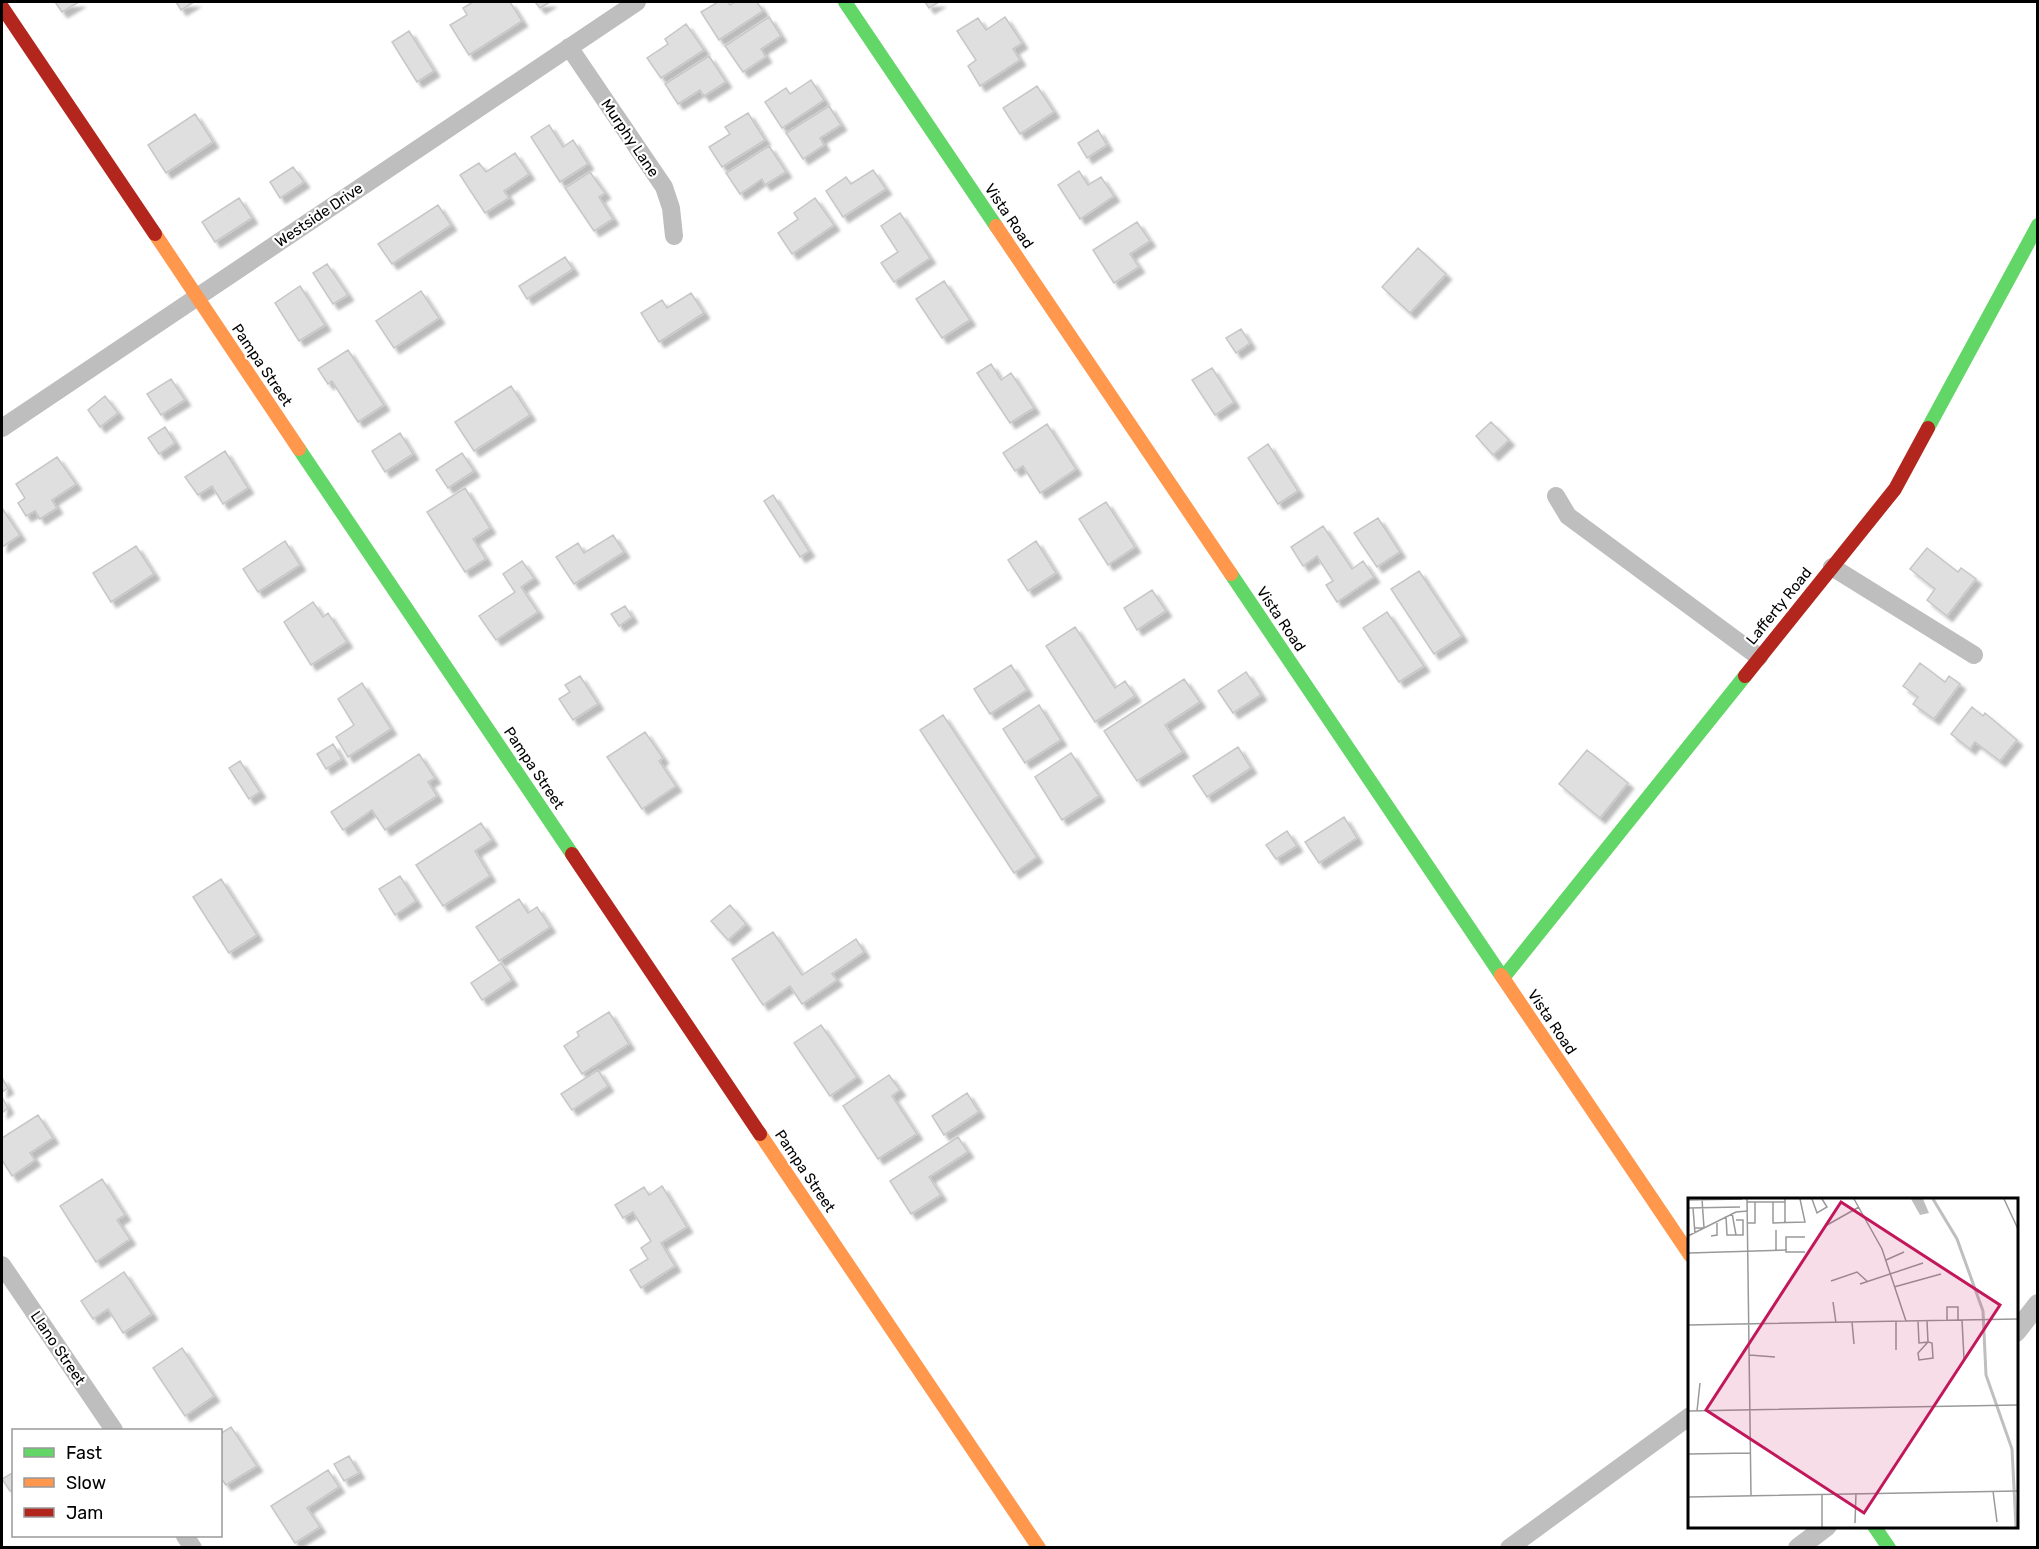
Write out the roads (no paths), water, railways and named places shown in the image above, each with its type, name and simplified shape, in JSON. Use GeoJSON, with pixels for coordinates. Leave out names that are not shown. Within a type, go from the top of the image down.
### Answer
{"type":"FeatureCollection","features":[{"type":"Feature","properties":{"kind":"street","name":"Westside Drive"},"geometry":{"type":"LineString","coordinates":[[2,428],[637,2]]}},
{"type":"Feature","properties":{"kind":"street","name":"Vista Road"},"geometry":{"type":"LineString","coordinates":[[845,2],[1688,1254]]}},
{"type":"Feature","properties":{"kind":"street","name":"Pampa Street"},"geometry":{"type":"LineString","coordinates":[[2,7],[1039,1548]]}},
{"type":"Feature","properties":{"kind":"street","name":"Murphy Lane"},"geometry":{"type":"LineString","coordinates":[[569,47],[664,187],[671,208],[674,236]]}},
{"type":"Feature","properties":{"kind":"street","name":"Lafferty Road"},"geometry":{"type":"LineString","coordinates":[[1503,978],[1895,489],[2037,225]]}},
{"type":"Feature","properties":{"kind":"street"},"geometry":{"type":"LineString","coordinates":[[1556,496],[1568,516],[1759,657]]}},
{"type":"Feature","properties":{"kind":"street"},"geometry":{"type":"LineString","coordinates":[[1832,567],[1974,655]]}},
{"type":"Feature","properties":{"kind":"street","name":"Llano Street"},"geometry":{"type":"LineString","coordinates":[[2,1264],[113,1429]]}},
{"type":"Feature","properties":{"kind":"street"},"geometry":{"type":"LineString","coordinates":[[1509,1548],[1688,1417]]}},
{"type":"Feature","properties":{"kind":"street"},"geometry":{"type":"LineString","coordinates":[[1877,1530],[1889,1548]]}},
{"type":"Feature","properties":{"kind":"waterway"},"geometry":{"type":"LineString","coordinates":[[2018,1329],[2038,1304]]}},
{"type":"Feature","properties":{"kind":"waterway"},"geometry":{"type":"LineString","coordinates":[[1798,1548],[1824,1528]]}}]}
